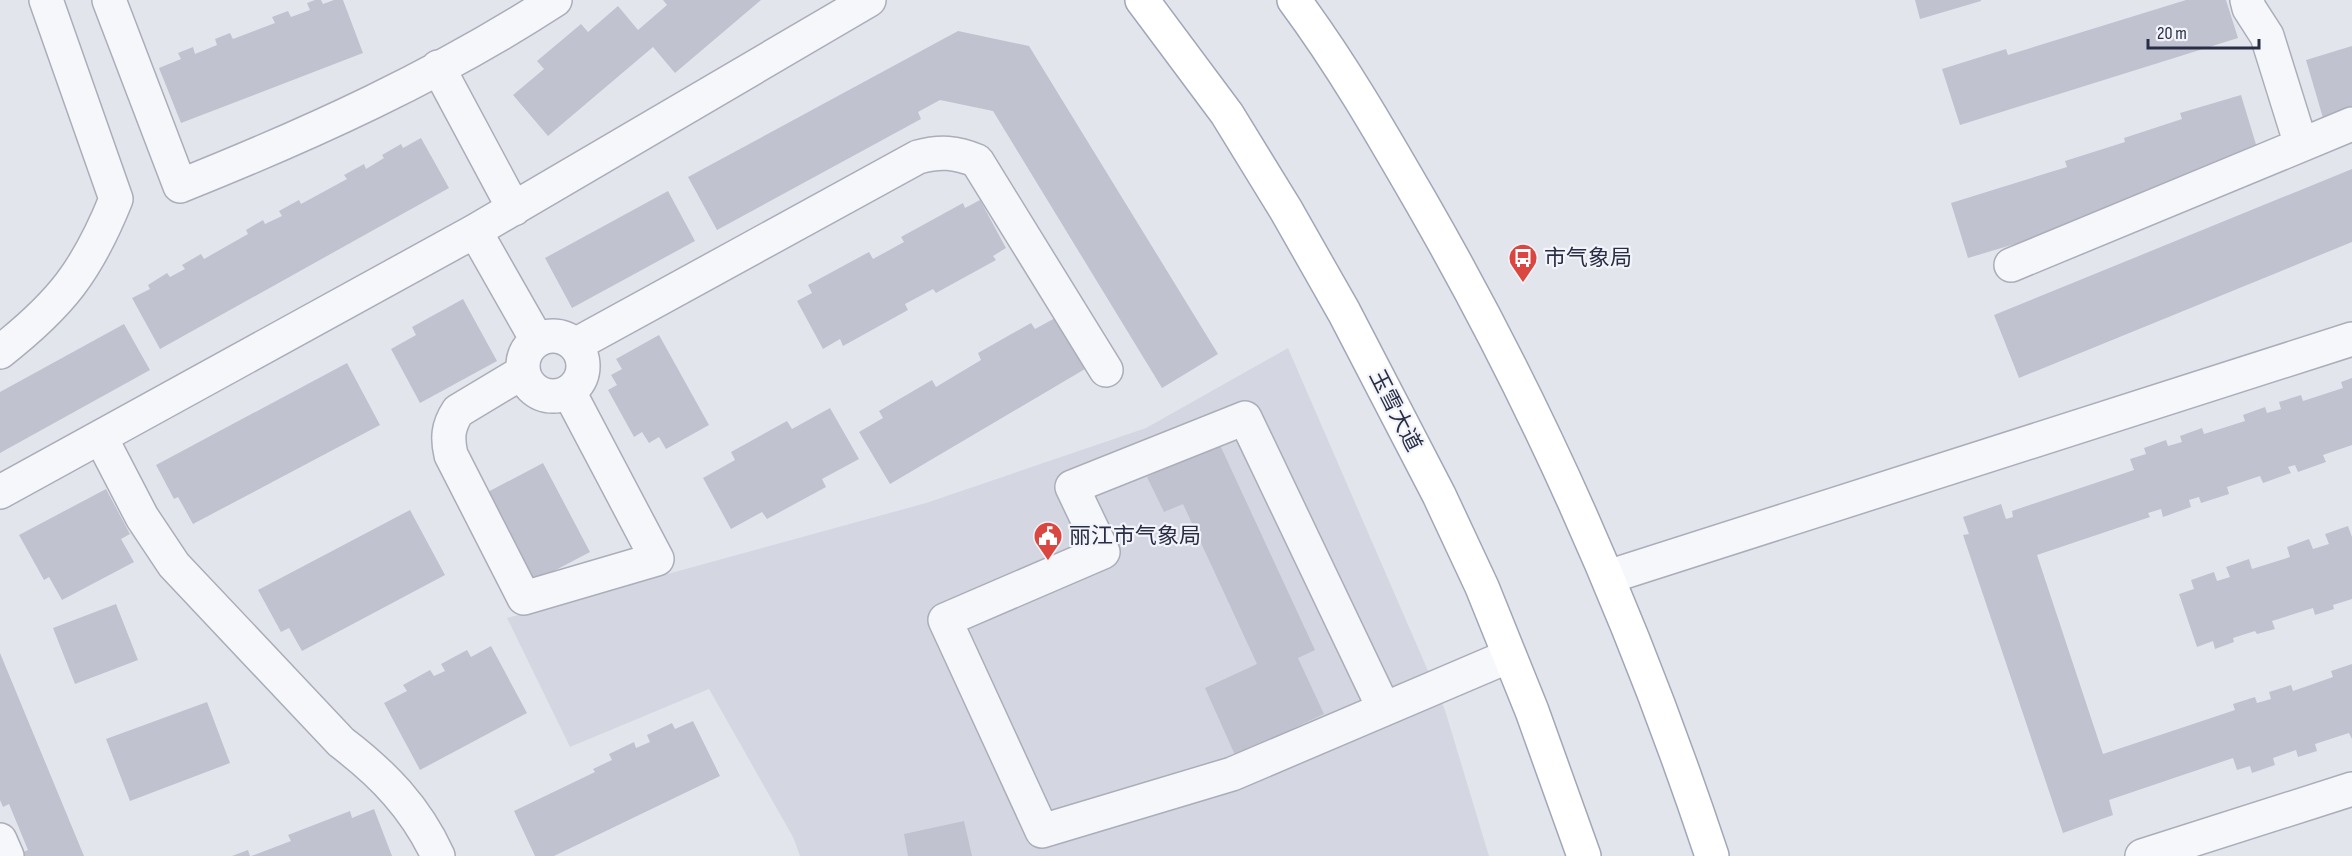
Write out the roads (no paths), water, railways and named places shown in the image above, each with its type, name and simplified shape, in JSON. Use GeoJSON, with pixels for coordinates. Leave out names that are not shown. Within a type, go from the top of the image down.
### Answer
{"type":"FeatureCollection","features":[{"type":"Feature","properties":{"kind":"main road","name":"玉雪大道"},"geometry":{"type":"LineString","coordinates":[[1143,0],[1227,114],[1344,312],[1439,495],[1482,587],[1532,711],[1584,856]]}},
{"type":"Feature","properties":{"kind":"main road"},"geometry":{"type":"LineString","coordinates":[[1294,0],[1328,46],[1450,253],[1548,443],[1646,667],[1713,856]]}},
{"type":"Feature","properties":{"kind":"street"},"geometry":{"type":"LineString","coordinates":[[0,352],[47,313],[67,291],[102,233],[116,198],[46,0]]}},
{"type":"Feature","properties":{"kind":"street"},"geometry":{"type":"LineString","coordinates":[[109,0],[180,186],[275,148],[438,67],[555,0]]}},
{"type":"Feature","properties":{"kind":"street"},"geometry":{"type":"LineString","coordinates":[[0,492],[476,231],[869,0]]}},
{"type":"Feature","properties":{"kind":"street"},"geometry":{"type":"LineString","coordinates":[[2247,0],[2249,8],[2267,36],[2301,145]]}},
{"type":"Feature","properties":{"kind":"street"},"geometry":{"type":"LineString","coordinates":[[438,67],[514,208]]}},
{"type":"Feature","properties":{"kind":"street"},"geometry":{"type":"LineString","coordinates":[[2011,265],[2352,124]]}},
{"type":"Feature","properties":{"kind":"street"},"geometry":{"type":"LineString","coordinates":[[575,345],[918,157],[944,152],[961,154],[976,161],[1106,370]]}},
{"type":"Feature","properties":{"kind":"street"},"geometry":{"type":"LineString","coordinates":[[476,231],[537,340]]}},
{"type":"Feature","properties":{"kind":"street"},"geometry":{"type":"LineString","coordinates":[[553,335],[565,338],[575,345],[582,355],[584,365],[582,376],[569,392],[557,396],[544,395],[533,389],[525,379],[522,367],[525,355],[537,340],[553,335]]}},
{"type":"Feature","properties":{"kind":"street"},"geometry":{"type":"LineString","coordinates":[[1608,577],[2352,339]]}},
{"type":"Feature","properties":{"kind":"street"},"geometry":{"type":"LineString","coordinates":[[523,372],[458,411],[448,432],[452,455],[524,598],[657,558],[569,392]]}},
{"type":"Feature","properties":{"kind":"street"},"geometry":{"type":"LineString","coordinates":[[1384,710],[1245,418],[1072,487],[1103,552],[945,620],[1042,831],[1232,774],[1384,710],[1509,656]]}},
{"type":"Feature","properties":{"kind":"street"},"geometry":{"type":"LineString","coordinates":[[101,438],[142,518],[174,565],[341,742],[369,763],[394,787],[414,812],[438,856]]}},
{"type":"Feature","properties":{"kind":"street"},"geometry":{"type":"LineString","coordinates":[[2142,856],[2352,789]]}},
{"type":"Feature","properties":{"kind":"street"},"geometry":{"type":"LineString","coordinates":[[0,840],[7,856]]}},
{"type":"Feature","properties":{"kind":"place","name":"市气象局"},"geometry":{"type":"Point","coordinates":[1523,284]}},
{"type":"Feature","properties":{"kind":"place","name":"丽江市气象局"},"geometry":{"type":"Point","coordinates":[1048,562]}}]}
